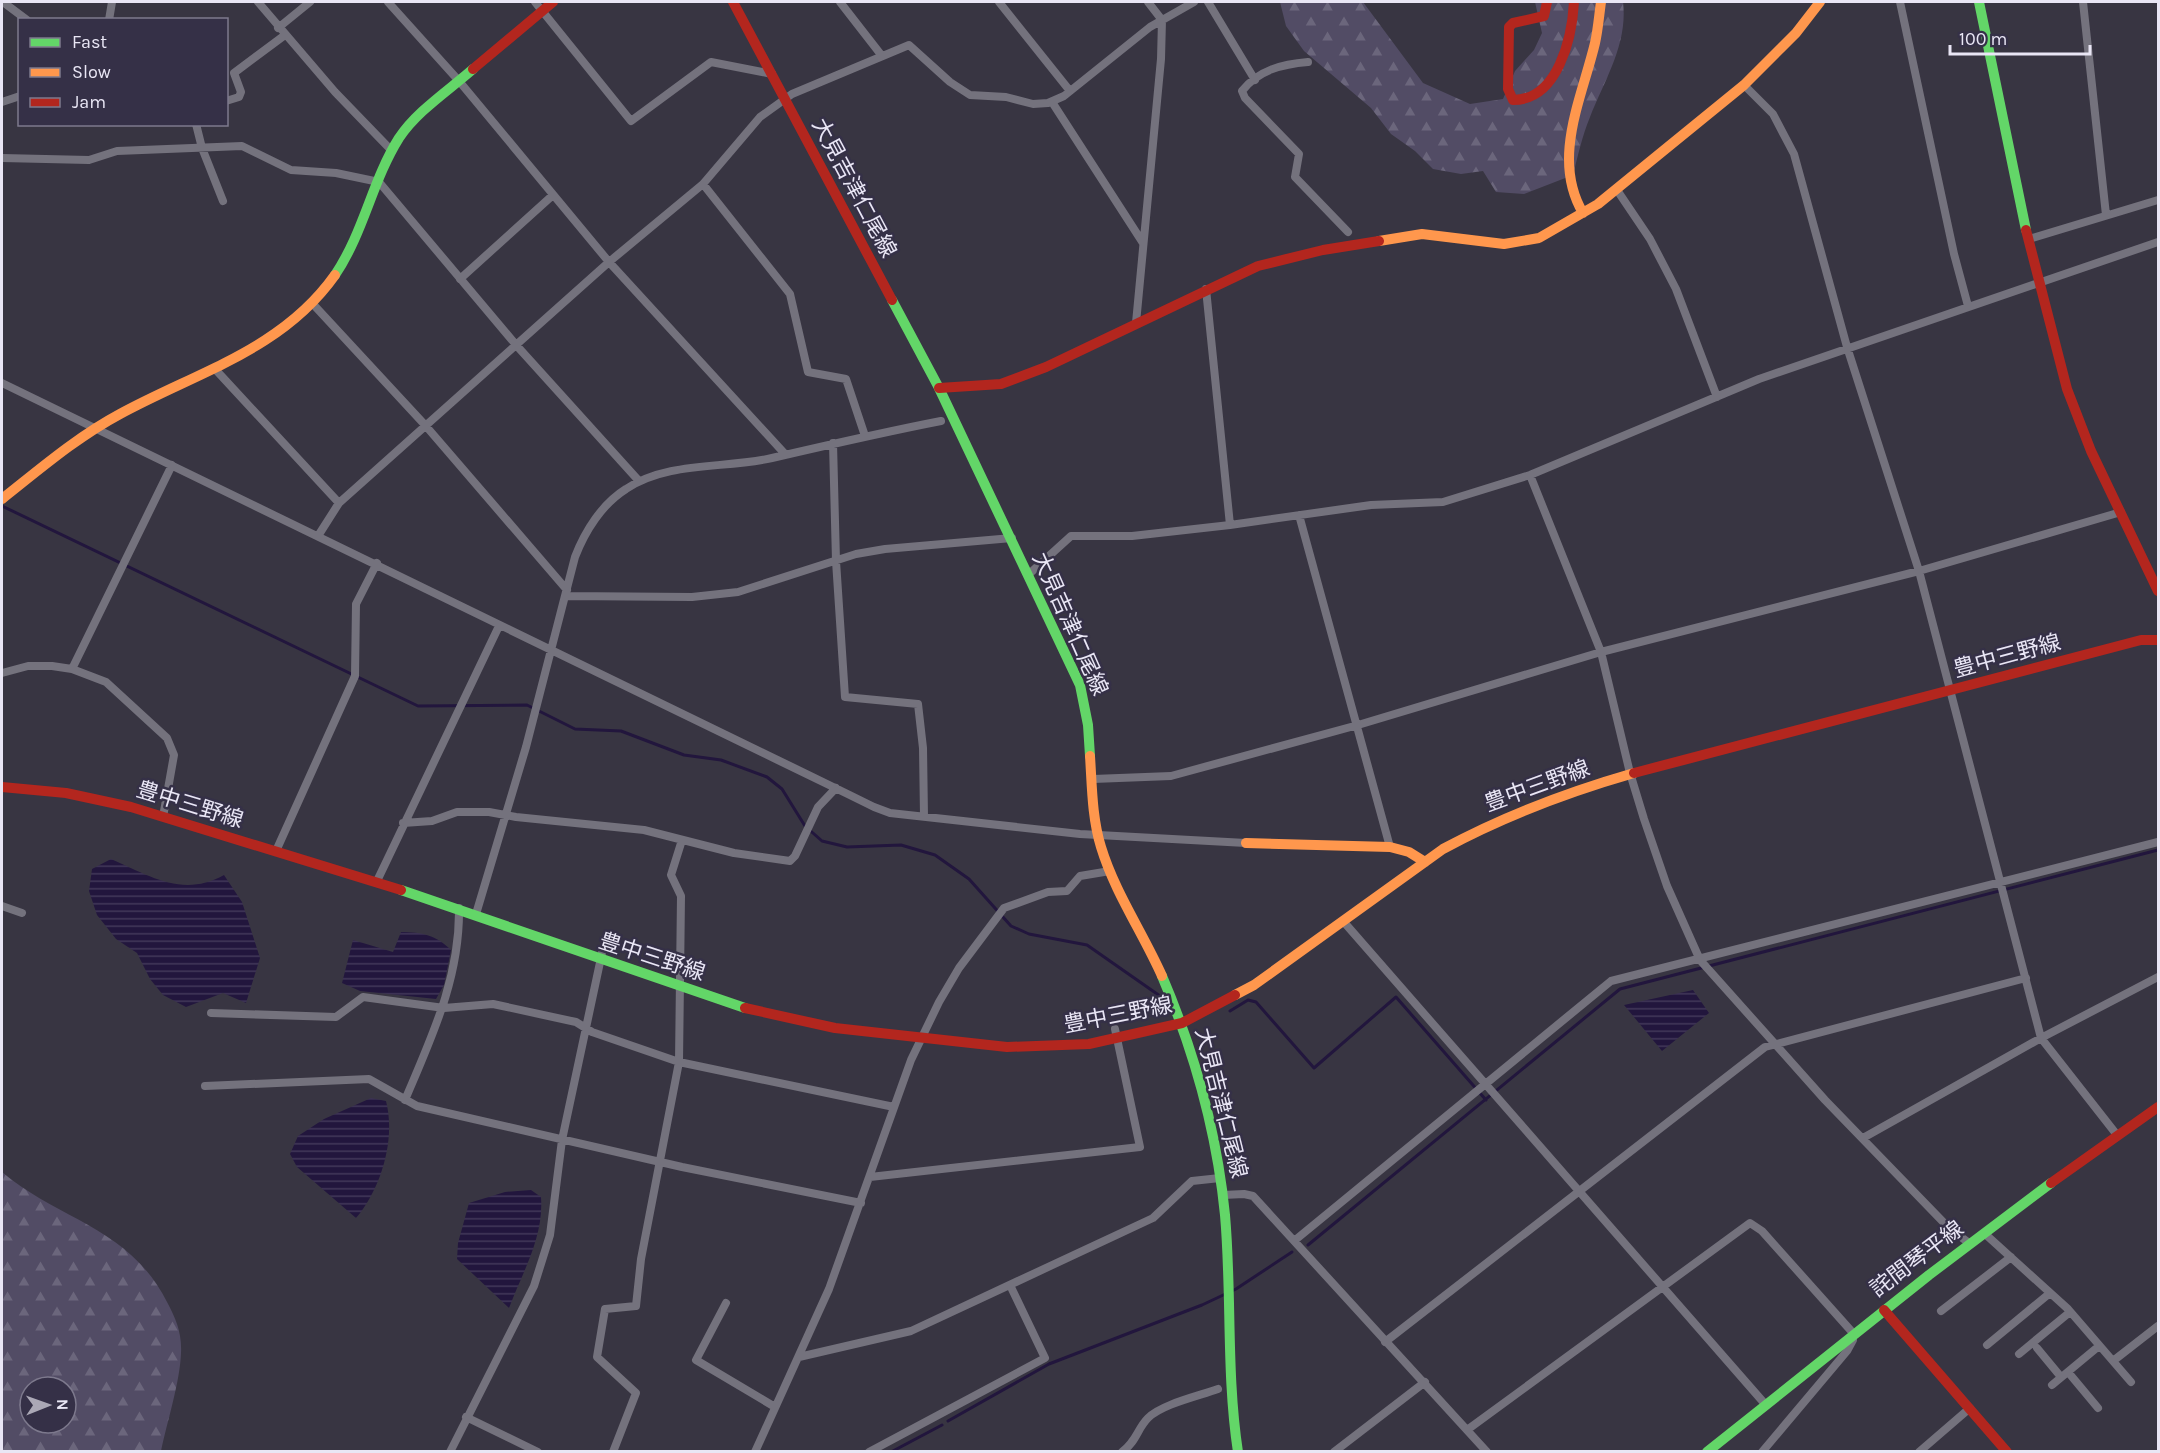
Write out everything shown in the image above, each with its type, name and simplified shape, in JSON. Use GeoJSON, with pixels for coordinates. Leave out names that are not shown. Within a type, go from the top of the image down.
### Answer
{"type":"FeatureCollection","features":[{"type":"Feature","properties":{"kind":"main road","name":"大見吉津仁尾線"},"geometry":{"type":"LineString","coordinates":[[733,2],[939,388],[1080,685],[1089,723],[1098,835],[1110,871],[1163,978],[1182,1023],[1220,1178],[1223,1195],[1231,1395],[1238,1452]]}},
{"type":"Feature","properties":{"kind":"main road"},"geometry":{"type":"LineString","coordinates":[[1547,2],[1544,16],[1514,23],[1509,27],[1508,89],[1513,100],[1524,103],[1534,99],[1551,79],[1560,64],[1572,26],[1574,2]]}},
{"type":"Feature","properties":{"kind":"main road"},"geometry":{"type":"LineString","coordinates":[[1583,213],[1571,189],[1569,156],[1575,119],[1595,44],[1601,2]]}},
{"type":"Feature","properties":{"kind":"main road"},"geometry":{"type":"LineString","coordinates":[[939,388],[1001,384],[1046,367],[1258,266],[1323,250],[1397,236],[1440,235],[1504,244],[1539,238],[1617,190],[1744,85],[1796,33],[1820,2]]}},
{"type":"Feature","properties":{"kind":"main road"},"geometry":{"type":"LineString","coordinates":[[1979,2],[2029,239],[2067,389],[2080,425],[2158,591]]}},
{"type":"Feature","properties":{"kind":"main road"},"geometry":{"type":"LineString","coordinates":[[2,499],[95,428],[273,338],[312,303],[340,268],[357,236],[392,151],[409,128],[544,4]]}},
{"type":"Feature","properties":{"kind":"main road","name":"豊中三野線"},"geometry":{"type":"LineString","coordinates":[[2,786],[95,798],[163,817],[376,881],[476,914],[536,938],[601,956],[680,987],[800,1022],[920,1038],[1017,1047],[1079,1045],[1116,1034],[1182,1023],[1254,985],[1425,862],[1474,831],[1505,816],[1630,773],[2141,640],[2158,640]]}},
{"type":"Feature","properties":{"kind":"main road"},"geometry":{"type":"LineString","coordinates":[[1246,843],[1390,847],[1409,852],[1425,862]]}},
{"type":"Feature","properties":{"kind":"main road","name":"詫間琴平線"},"geometry":{"type":"LineString","coordinates":[[1707,1452],[1853,1333],[1984,1233],[2158,1107]]}},
{"type":"Feature","properties":{"kind":"main road"},"geometry":{"type":"LineString","coordinates":[[1884,1310],[2007,1452]]}},
{"type":"Feature","properties":{"kind":"street"},"geometry":{"type":"LineString","coordinates":[[3,2],[24,18]]}},
{"type":"Feature","properties":{"kind":"street"},"geometry":{"type":"LineString","coordinates":[[108,18],[112,2]]}},
{"type":"Feature","properties":{"kind":"street"},"geometry":{"type":"LineString","coordinates":[[258,2],[285,36],[392,151]]}},
{"type":"Feature","properties":{"kind":"street"},"geometry":{"type":"LineString","coordinates":[[278,28],[310,2]]}},
{"type":"Feature","properties":{"kind":"street"},"geometry":{"type":"LineString","coordinates":[[388,2],[459,81],[609,262],[785,454]]}},
{"type":"Feature","properties":{"kind":"street"},"geometry":{"type":"LineString","coordinates":[[840,2],[882,56]]}},
{"type":"Feature","properties":{"kind":"street"},"geometry":{"type":"LineString","coordinates":[[999,2],[1070,91]]}},
{"type":"Feature","properties":{"kind":"street"},"geometry":{"type":"LineString","coordinates":[[1136,323],[1156,120],[1162,20],[1148,2]]}},
{"type":"Feature","properties":{"kind":"street"},"geometry":{"type":"LineString","coordinates":[[318,536],[339,503],[609,262],[703,184],[760,117],[785,99],[909,45],[963,93],[1006,97],[1033,104],[1052,102],[1070,91],[1162,20],[1194,2]]}},
{"type":"Feature","properties":{"kind":"street"},"geometry":{"type":"LineString","coordinates":[[1208,2],[1255,80]]}},
{"type":"Feature","properties":{"kind":"street"},"geometry":{"type":"LineString","coordinates":[[1900,2],[1954,254],[1968,306]]}},
{"type":"Feature","properties":{"kind":"street"},"geometry":{"type":"LineString","coordinates":[[2083,2],[2106,215]]}},
{"type":"Feature","properties":{"kind":"street"},"geometry":{"type":"LineString","coordinates":[[544,4],[631,121],[711,62],[772,74]]}},
{"type":"Feature","properties":{"kind":"street"},"geometry":{"type":"LineString","coordinates":[[228,100],[239,97],[241,92],[234,74],[285,36]]}},
{"type":"Feature","properties":{"kind":"street"},"geometry":{"type":"LineString","coordinates":[[1308,62],[1282,64],[1255,80],[1242,91],[1245,98],[1299,154],[1295,177],[1348,232]]}},
{"type":"Feature","properties":{"kind":"street"},"geometry":{"type":"LineString","coordinates":[[1744,85],[1773,114],[1794,154],[1847,346],[1919,571],[2041,1038],[2117,1135]]}},
{"type":"Feature","properties":{"kind":"street"},"geometry":{"type":"LineString","coordinates":[[2,102],[18,97]]}},
{"type":"Feature","properties":{"kind":"street"},"geometry":{"type":"LineString","coordinates":[[1052,102],[1143,243]]}},
{"type":"Feature","properties":{"kind":"street"},"geometry":{"type":"LineString","coordinates":[[196,126],[202,148],[223,201]]}},
{"type":"Feature","properties":{"kind":"street"},"geometry":{"type":"LineString","coordinates":[[2,158],[89,160],[117,152],[242,146],[291,170],[336,173],[379,182],[517,346],[639,481]]}},
{"type":"Feature","properties":{"kind":"street"},"geometry":{"type":"LineString","coordinates":[[703,184],[790,294],[808,372],[846,379],[865,436]]}},
{"type":"Feature","properties":{"kind":"street"},"geometry":{"type":"LineString","coordinates":[[1617,190],[1650,239],[1676,289],[1717,397]]}},
{"type":"Feature","properties":{"kind":"street"},"geometry":{"type":"LineString","coordinates":[[460,279],[553,195]]}},
{"type":"Feature","properties":{"kind":"street"},"geometry":{"type":"LineString","coordinates":[[2029,239],[2158,200]]}},
{"type":"Feature","properties":{"kind":"street"},"geometry":{"type":"LineString","coordinates":[[1028,575],[1071,537],[1132,536],[1230,525],[1371,504],[1443,502],[1530,476],[1717,397],[1847,346],[2158,242]]}},
{"type":"Feature","properties":{"kind":"street"},"geometry":{"type":"LineString","coordinates":[[1206,289],[1230,525]]}},
{"type":"Feature","properties":{"kind":"street"},"geometry":{"type":"LineString","coordinates":[[312,303],[425,425],[566,593],[692,597],[738,592],[856,554],[885,549],[1011,538]]}},
{"type":"Feature","properties":{"kind":"street"},"geometry":{"type":"LineString","coordinates":[[215,369],[339,503]]}},
{"type":"Feature","properties":{"kind":"street"},"geometry":{"type":"LineString","coordinates":[[2,382],[377,563],[499,626],[890,813],[1098,835],[1246,843]]}},
{"type":"Feature","properties":{"kind":"street"},"geometry":{"type":"LineString","coordinates":[[476,914],[552,650],[575,557],[585,534],[608,503],[639,481],[661,473],[732,465],[940,421]]}},
{"type":"Feature","properties":{"kind":"street"},"geometry":{"type":"LineString","coordinates":[[833,443],[836,561],[845,697],[918,704],[923,748],[924,816]]}},
{"type":"Feature","properties":{"kind":"street"},"geometry":{"type":"LineString","coordinates":[[72,669],[172,465]]}},
{"type":"Feature","properties":{"kind":"street"},"geometry":{"type":"LineString","coordinates":[[1530,476],[1601,652],[1630,773],[1664,877],[1700,960],[1773,1043],[1863,1138],[1949,1228],[1970,1244]]}},
{"type":"Feature","properties":{"kind":"street"},"geometry":{"type":"LineString","coordinates":[[1093,779],[1171,776],[1358,725],[1601,652],[1919,571],[2121,512]]}},
{"type":"Feature","properties":{"kind":"street"},"geometry":{"type":"LineString","coordinates":[[1299,515],[1390,847]]}},
{"type":"Feature","properties":{"kind":"street"},"geometry":{"type":"LineString","coordinates":[[276,851],[355,676],[357,604],[377,563]]}},
{"type":"Feature","properties":{"kind":"street"},"geometry":{"type":"LineString","coordinates":[[376,881],[499,626]]}},
{"type":"Feature","properties":{"kind":"street"},"geometry":{"type":"LineString","coordinates":[[2,673],[28,666],[72,669],[106,682],[167,738],[174,754],[163,817]]}},
{"type":"Feature","properties":{"kind":"street"},"geometry":{"type":"LineString","coordinates":[[403,823],[432,821],[457,812],[489,812],[644,830],[734,853],[790,861],[795,856],[818,807],[836,788]]}},
{"type":"Feature","properties":{"kind":"street"},"geometry":{"type":"LineString","coordinates":[[613,1452],[636,1393],[597,1357],[598,1347],[604,1309],[636,1306],[640,1259],[679,1062],[681,896],[670,875],[682,840]]}},
{"type":"Feature","properties":{"kind":"street"},"geometry":{"type":"LineString","coordinates":[[1294,1241],[1611,981],[2158,842]]}},
{"type":"Feature","properties":{"kind":"street"},"geometry":{"type":"LineString","coordinates":[[755,1452],[830,1290],[920,1038],[959,968],[1004,908],[1048,892],[1067,891],[1080,876],[1110,871]]}},
{"type":"Feature","properties":{"kind":"street"},"geometry":{"type":"LineString","coordinates":[[2,906],[22,913]]}},
{"type":"Feature","properties":{"kind":"street"},"geometry":{"type":"LineString","coordinates":[[405,1100],[444,1008],[459,942],[459,908]]}},
{"type":"Feature","properties":{"kind":"street"},"geometry":{"type":"LineString","coordinates":[[1343,921],[1765,1404]]}},
{"type":"Feature","properties":{"kind":"street"},"geometry":{"type":"LineString","coordinates":[[450,1452],[534,1286],[550,1235],[562,1138],[601,956]]}},
{"type":"Feature","properties":{"kind":"street"},"geometry":{"type":"LineString","coordinates":[[1863,1138],[2041,1038],[2158,977]]}},
{"type":"Feature","properties":{"kind":"street"},"geometry":{"type":"LineString","coordinates":[[1385,1342],[1765,1047],[1773,1043],[2026,978]]}},
{"type":"Feature","properties":{"kind":"street"},"geometry":{"type":"LineString","coordinates":[[211,1013],[336,1017],[363,997],[444,1008],[493,1004],[576,1022],[586,1029],[679,1062],[894,1107]]}},
{"type":"Feature","properties":{"kind":"street"},"geometry":{"type":"LineString","coordinates":[[870,1177],[1140,1147],[1116,1034]]}},
{"type":"Feature","properties":{"kind":"street"},"geometry":{"type":"LineString","coordinates":[[205,1086],[369,1079],[417,1106],[660,1161],[861,1203]]}},
{"type":"Feature","properties":{"kind":"street"},"geometry":{"type":"LineString","coordinates":[[799,1357],[911,1331],[1153,1218],[1192,1181],[1220,1178]]}},
{"type":"Feature","properties":{"kind":"street"},"geometry":{"type":"LineString","coordinates":[[1223,1195],[1253,1196],[1487,1452]]}},
{"type":"Feature","properties":{"kind":"street"},"geometry":{"type":"LineString","coordinates":[[1467,1430],[1750,1223],[1754,1223],[1853,1333],[1853,1340],[1847,1351],[1762,1452]]}},
{"type":"Feature","properties":{"kind":"street"},"geometry":{"type":"LineString","coordinates":[[1984,1233],[2070,1312],[2131,1382]]}},
{"type":"Feature","properties":{"kind":"street"},"geometry":{"type":"LineString","coordinates":[[1941,1311],[2011,1257]]}},
{"type":"Feature","properties":{"kind":"street"},"geometry":{"type":"LineString","coordinates":[[869,1452],[1045,1358],[1010,1286]]}},
{"type":"Feature","properties":{"kind":"street"},"geometry":{"type":"LineString","coordinates":[[1987,1345],[2018,1315],[2050,1293]]}},
{"type":"Feature","properties":{"kind":"street"},"geometry":{"type":"LineString","coordinates":[[726,1303],[696,1360],[775,1407]]}},
{"type":"Feature","properties":{"kind":"street"},"geometry":{"type":"LineString","coordinates":[[2019,1354],[2070,1312]]}},
{"type":"Feature","properties":{"kind":"street"},"geometry":{"type":"LineString","coordinates":[[2113,1361],[2158,1326]]}},
{"type":"Feature","properties":{"kind":"street"},"geometry":{"type":"LineString","coordinates":[[2052,1385],[2099,1346]]}},
{"type":"Feature","properties":{"kind":"street"},"geometry":{"type":"LineString","coordinates":[[2037,1348],[2098,1408]]}},
{"type":"Feature","properties":{"kind":"street"},"geometry":{"type":"LineString","coordinates":[[1334,1452],[1425,1383]]}},
{"type":"Feature","properties":{"kind":"street"},"geometry":{"type":"LineString","coordinates":[[1127,1450],[1138,1437],[1147,1419],[1157,1412],[1218,1389]]}},
{"type":"Feature","properties":{"kind":"street"},"geometry":{"type":"LineString","coordinates":[[1919,1452],[1970,1408]]}},
{"type":"Feature","properties":{"kind":"street"},"geometry":{"type":"LineString","coordinates":[[466,1417],[538,1452]]}},
{"type":"Feature","properties":{"kind":"green space"},"geometry":{"type":"Polygon","coordinates":[[[1280,2],[1363,2],[1423,83],[1470,104],[1503,99],[1515,71],[1534,50],[1542,33],[1535,2],[1623,2],[1624,17],[1619,47],[1587,124],[1573,175],[1524,194],[1496,192],[1483,171],[1461,174],[1433,169],[1415,151],[1391,134],[1371,108],[1304,51],[1286,26],[1280,2]]]}},
{"type":"Feature","properties":{"kind":"green space"},"geometry":{"type":"Polygon","coordinates":[[[2,1172],[24,1189],[113,1241],[133,1257],[151,1277],[167,1302],[178,1326],[181,1346],[178,1376],[161,1451],[2,1451],[2,1172]]]}},
{"type":"Feature","properties":{"kind":"shaded area"},"geometry":{"type":"Polygon","coordinates":[[[111,859],[153,878],[181,885],[209,882],[224,875],[242,902],[260,958],[246,1003],[223,993],[186,1007],[163,995],[150,979],[137,953],[116,939],[97,915],[89,891],[92,869],[111,859]]]}},
{"type":"Feature","properties":{"kind":"shaded area"},"geometry":{"type":"Polygon","coordinates":[[[401,932],[428,935],[451,950],[444,985],[436,999],[360,991],[342,983],[353,940],[393,952],[401,932]]]}},
{"type":"Feature","properties":{"kind":"shaded area"},"geometry":{"type":"Polygon","coordinates":[[[1693,990],[1709,1013],[1662,1051],[1624,1005],[1693,990]]]}},
{"type":"Feature","properties":{"kind":"shaded area"},"geometry":{"type":"Polygon","coordinates":[[[371,1098],[386,1101],[389,1116],[387,1147],[373,1193],[356,1218],[297,1167],[290,1154],[298,1136],[324,1119],[371,1098]]]}},
{"type":"Feature","properties":{"kind":"shaded area"},"geometry":{"type":"Polygon","coordinates":[[[531,1190],[541,1197],[539,1226],[531,1254],[509,1308],[457,1259],[458,1243],[469,1203],[505,1192],[531,1190]]]}},
{"type":"Feature","properties":{"kind":"waterway"},"geometry":{"type":"LineString","coordinates":[[2,506],[418,706],[527,705],[575,729],[621,731],[684,755],[721,760],[767,777],[782,789],[805,826],[822,841],[847,847],[901,845],[935,855],[969,879],[1011,926],[1029,934],[1087,945],[1160,996]]}},
{"type":"Feature","properties":{"kind":"waterway"},"geometry":{"type":"LineString","coordinates":[[1308,1245],[1620,989],[2158,850]]}},
{"type":"Feature","properties":{"kind":"waterway"},"geometry":{"type":"LineString","coordinates":[[1230,1011],[1248,1000],[1256,1002],[1314,1068],[1396,997],[1486,1100]]}},
{"type":"Feature","properties":{"kind":"waterway"},"geometry":{"type":"LineString","coordinates":[[948,1421],[1049,1364],[1202,1305],[1236,1289],[1292,1252]]}},
{"type":"Feature","properties":{"kind":"waterway"},"geometry":{"type":"LineString","coordinates":[[891,1452],[942,1425]]}},
{"type":"Feature","properties":{"kind":"traffic: fast"},"geometry":{"type":"LineString","coordinates":[[1979,2],[2026,230]]}},
{"type":"Feature","properties":{"kind":"traffic: fast"},"geometry":{"type":"LineString","coordinates":[[335,275],[353,242],[399,138],[424,110],[473,69]]}},
{"type":"Feature","properties":{"kind":"traffic: fast"},"geometry":{"type":"LineString","coordinates":[[892,300],[939,388],[1080,685],[1088,725],[1090,756]]}},
{"type":"Feature","properties":{"kind":"traffic: fast"},"geometry":{"type":"LineString","coordinates":[[401,890],[745,1008]]}},
{"type":"Feature","properties":{"kind":"traffic: fast"},"geometry":{"type":"LineString","coordinates":[[1162,976],[1194,1063],[1210,1124],[1221,1185],[1227,1245],[1230,1363],[1238,1452]]}},
{"type":"Feature","properties":{"kind":"traffic: fast"},"geometry":{"type":"LineString","coordinates":[[1707,1452],[1929,1275],[2051,1183]]}},
{"type":"Feature","properties":{"kind":"traffic: slow"},"geometry":{"type":"LineString","coordinates":[[1583,213],[1574,192],[1569,150],[1577,107],[1595,43],[1601,2]]}},
{"type":"Feature","properties":{"kind":"traffic: slow"},"geometry":{"type":"LineString","coordinates":[[1379,241],[1422,234],[1504,244],[1539,238],[1598,204],[1744,85],[1796,33],[1820,2]]}},
{"type":"Feature","properties":{"kind":"traffic: slow"},"geometry":{"type":"LineString","coordinates":[[2,499],[59,454],[104,423],[264,341],[314,301],[335,275]]}},
{"type":"Feature","properties":{"kind":"traffic: slow"},"geometry":{"type":"LineString","coordinates":[[1090,756],[1094,813],[1101,847],[1121,897],[1162,976]]}},
{"type":"Feature","properties":{"kind":"traffic: slow"},"geometry":{"type":"LineString","coordinates":[[1235,995],[1254,985],[1443,849],[1537,806],[1634,773]]}},
{"type":"Feature","properties":{"kind":"traffic: slow"},"geometry":{"type":"LineString","coordinates":[[1246,843],[1390,847],[1409,852],[1425,862]]}},
{"type":"Feature","properties":{"kind":"traffic: jam"},"geometry":{"type":"LineString","coordinates":[[473,69],[553,2]]}},
{"type":"Feature","properties":{"kind":"traffic: jam"},"geometry":{"type":"LineString","coordinates":[[733,2],[892,300]]}},
{"type":"Feature","properties":{"kind":"traffic: jam"},"geometry":{"type":"LineString","coordinates":[[1547,2],[1544,16],[1513,23],[1509,27],[1508,89],[1513,100],[1528,97],[1541,90],[1552,78],[1566,49],[1574,2]]}},
{"type":"Feature","properties":{"kind":"traffic: jam"},"geometry":{"type":"LineString","coordinates":[[2026,230],[2067,389],[2091,451],[2158,591]]}},
{"type":"Feature","properties":{"kind":"traffic: jam"},"geometry":{"type":"LineString","coordinates":[[939,388],[1001,384],[1046,367],[1258,266],[1323,250],[1379,241]]}},
{"type":"Feature","properties":{"kind":"traffic: jam"},"geometry":{"type":"LineString","coordinates":[[1634,773],[2141,640],[2158,640]]}},
{"type":"Feature","properties":{"kind":"traffic: jam"},"geometry":{"type":"LineString","coordinates":[[2,787],[66,793],[131,807],[401,890]]}},
{"type":"Feature","properties":{"kind":"traffic: jam"},"geometry":{"type":"LineString","coordinates":[[745,1008],[835,1028],[1007,1047],[1089,1044],[1182,1023],[1235,995]]}},
{"type":"Feature","properties":{"kind":"traffic: jam"},"geometry":{"type":"LineString","coordinates":[[2051,1183],[2158,1107]]}},
{"type":"Feature","properties":{"kind":"traffic: jam"},"geometry":{"type":"LineString","coordinates":[[1884,1310],[2007,1452]]}}]}
